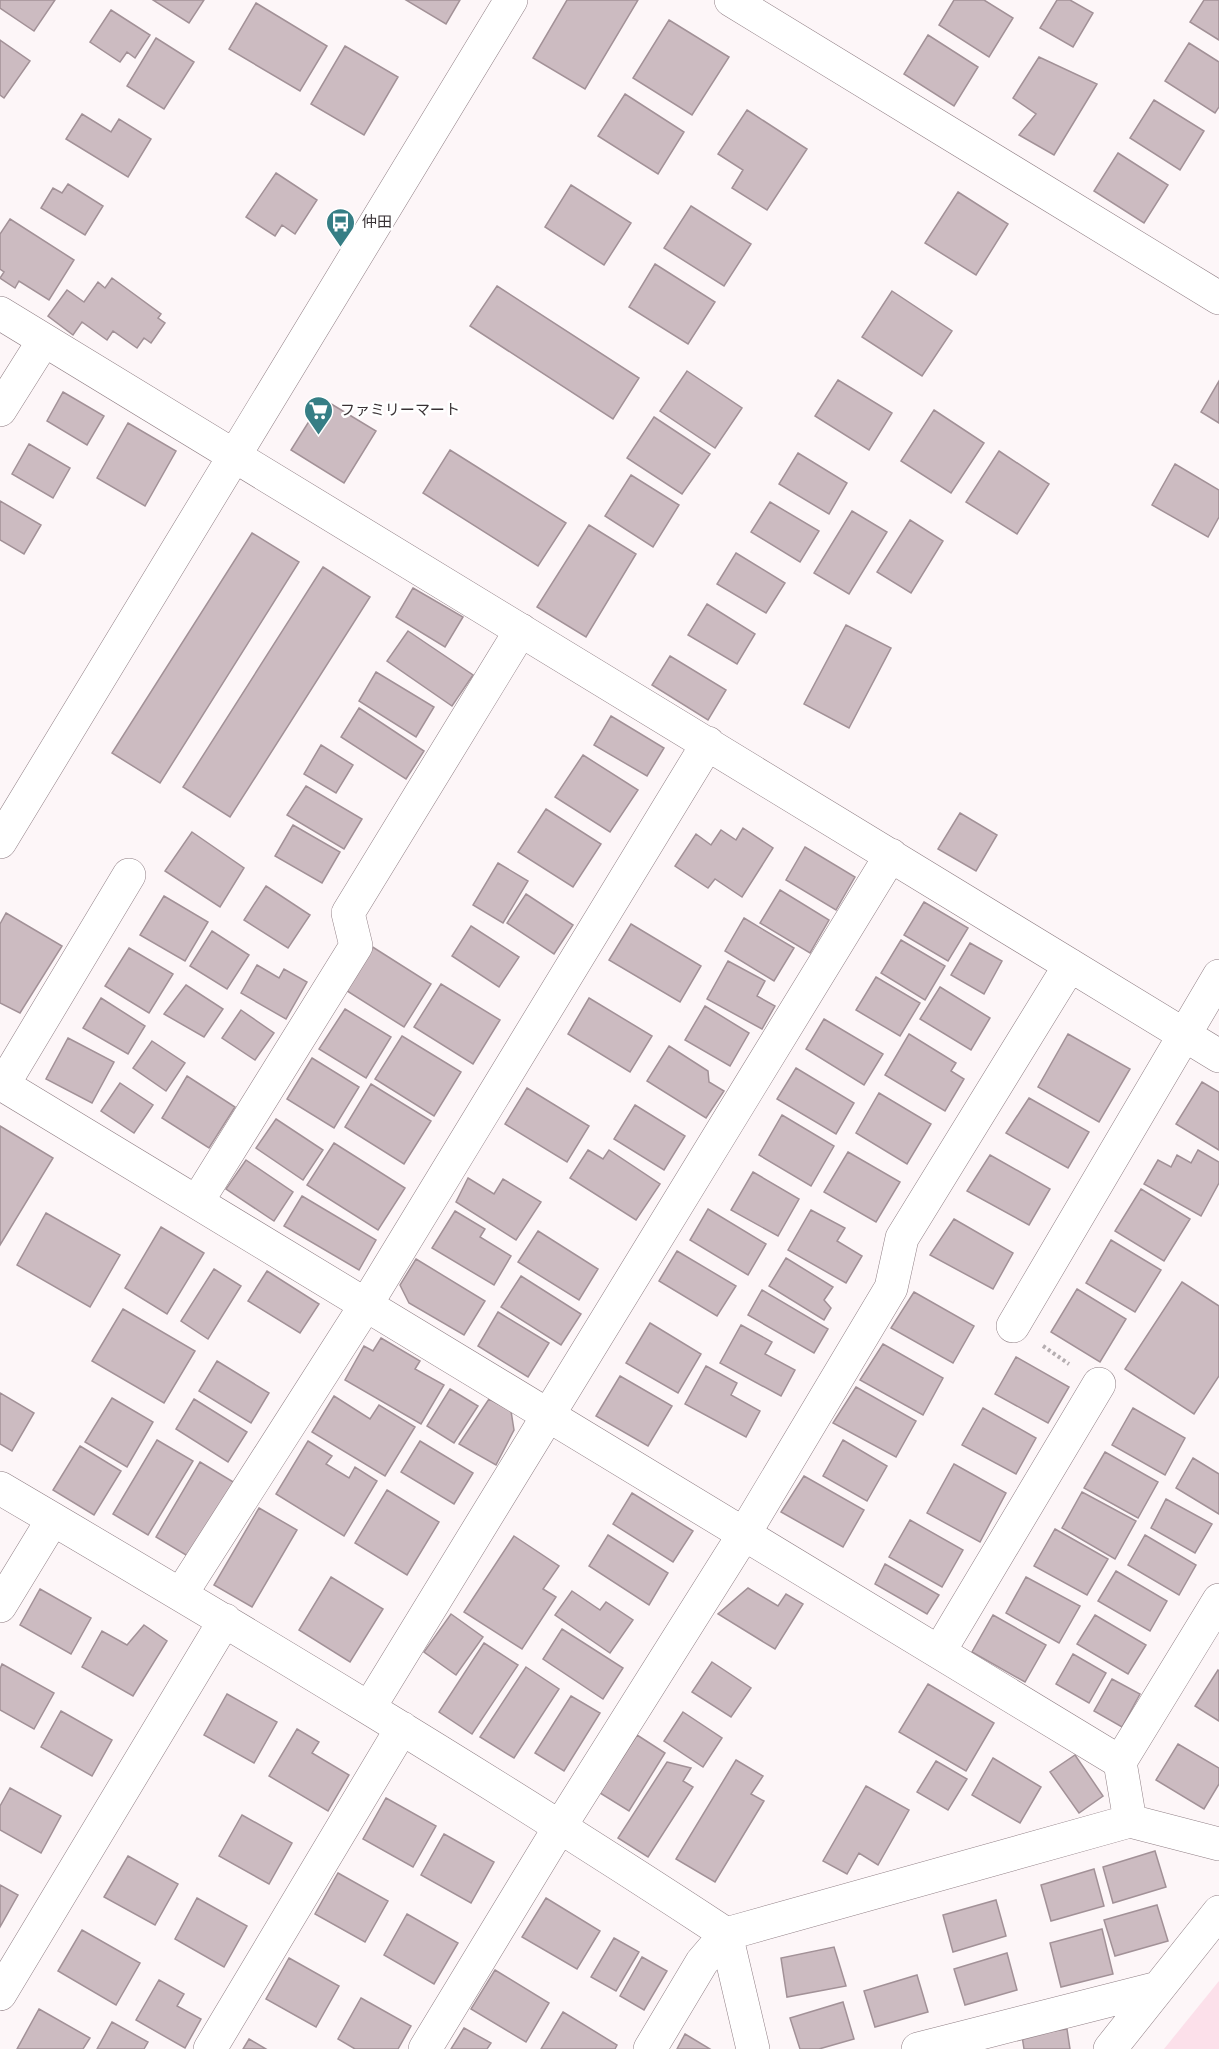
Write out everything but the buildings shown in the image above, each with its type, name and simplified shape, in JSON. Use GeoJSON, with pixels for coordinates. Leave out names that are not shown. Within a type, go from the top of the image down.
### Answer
{"type":"FeatureCollection","features":[{"type":"Feature","properties":{"kind":"street"},"geometry":{"type":"LineString","coordinates":[[0,842],[511,0]]}},
{"type":"Feature","properties":{"kind":"street"},"geometry":{"type":"LineString","coordinates":[[731,0],[1219,298]]}},
{"type":"Feature","properties":{"kind":"street"},"geometry":{"type":"LineString","coordinates":[[0,313],[1219,1056]]}},
{"type":"Feature","properties":{"kind":"street"},"geometry":{"type":"LineString","coordinates":[[0,410],[44,340]]}},
{"type":"Feature","properties":{"kind":"street"},"geometry":{"type":"LineString","coordinates":[[197,1202],[356,946],[348,913],[522,630]]}},
{"type":"Feature","properties":{"kind":"street"},"geometry":{"type":"LineString","coordinates":[[181,1594],[367,1303],[708,743]]}},
{"type":"Feature","properties":{"kind":"street"},"geometry":{"type":"LineString","coordinates":[[369,1708],[891,855]]}},
{"type":"Feature","properties":{"kind":"street"},"geometry":{"type":"LineString","coordinates":[[129,875],[2,1084],[367,1303],[1120,1762]]}},
{"type":"Feature","properties":{"kind":"street"},"geometry":{"type":"LineString","coordinates":[[425,2049],[561,1825],[744,1534],[891,1288],[902,1238],[1070,965]]}},
{"type":"Feature","properties":{"kind":"street"},"geometry":{"type":"LineString","coordinates":[[1013,1326],[1219,976]]}},
{"type":"Feature","properties":{"kind":"street"},"geometry":{"type":"LineString","coordinates":[[939,1652],[1099,1384]]}},
{"type":"Feature","properties":{"kind":"street"},"geometry":{"type":"LineString","coordinates":[[0,1488],[225,1620],[561,1825],[726,1934],[753,2049]]}},
{"type":"Feature","properties":{"kind":"street"},"geometry":{"type":"LineString","coordinates":[[0,1606],[53,1519]]}},
{"type":"Feature","properties":{"kind":"street"},"geometry":{"type":"LineString","coordinates":[[1130,1821],[1120,1762],[1219,1600]]}},
{"type":"Feature","properties":{"kind":"street"},"geometry":{"type":"LineString","coordinates":[[0,1994],[225,1620]]}},
{"type":"Feature","properties":{"kind":"street"},"geometry":{"type":"LineString","coordinates":[[210,2049],[402,1728]]}},
{"type":"Feature","properties":{"kind":"street"},"geometry":{"type":"LineString","coordinates":[[650,2049],[702,1962],[726,1934],[1130,1821],[1219,1844]]}},
{"type":"Feature","properties":{"kind":"street"},"geometry":{"type":"LineString","coordinates":[[1110,2049],[1219,1912]]}},
{"type":"Feature","properties":{"kind":"street"},"geometry":{"type":"LineString","coordinates":[[918,2049],[1158,1988]]}},
{"type":"Feature","properties":{"kind":"path"},"geometry":{"type":"LineString","coordinates":[[1013,1326],[1099,1384]]}},
{"type":"Feature","properties":{"kind":"shaded area"},"geometry":{"type":"Polygon","coordinates":[[[1219,1981],[1219,2049],[1164,2049],[1219,1981]]]}},
{"type":"Feature","properties":{"kind":"place","name":"仲田"},"geometry":{"type":"Point","coordinates":[341,248]}},
{"type":"Feature","properties":{"kind":"place","name":"ファミリーマート"},"geometry":{"type":"Point","coordinates":[319,436]}}]}
